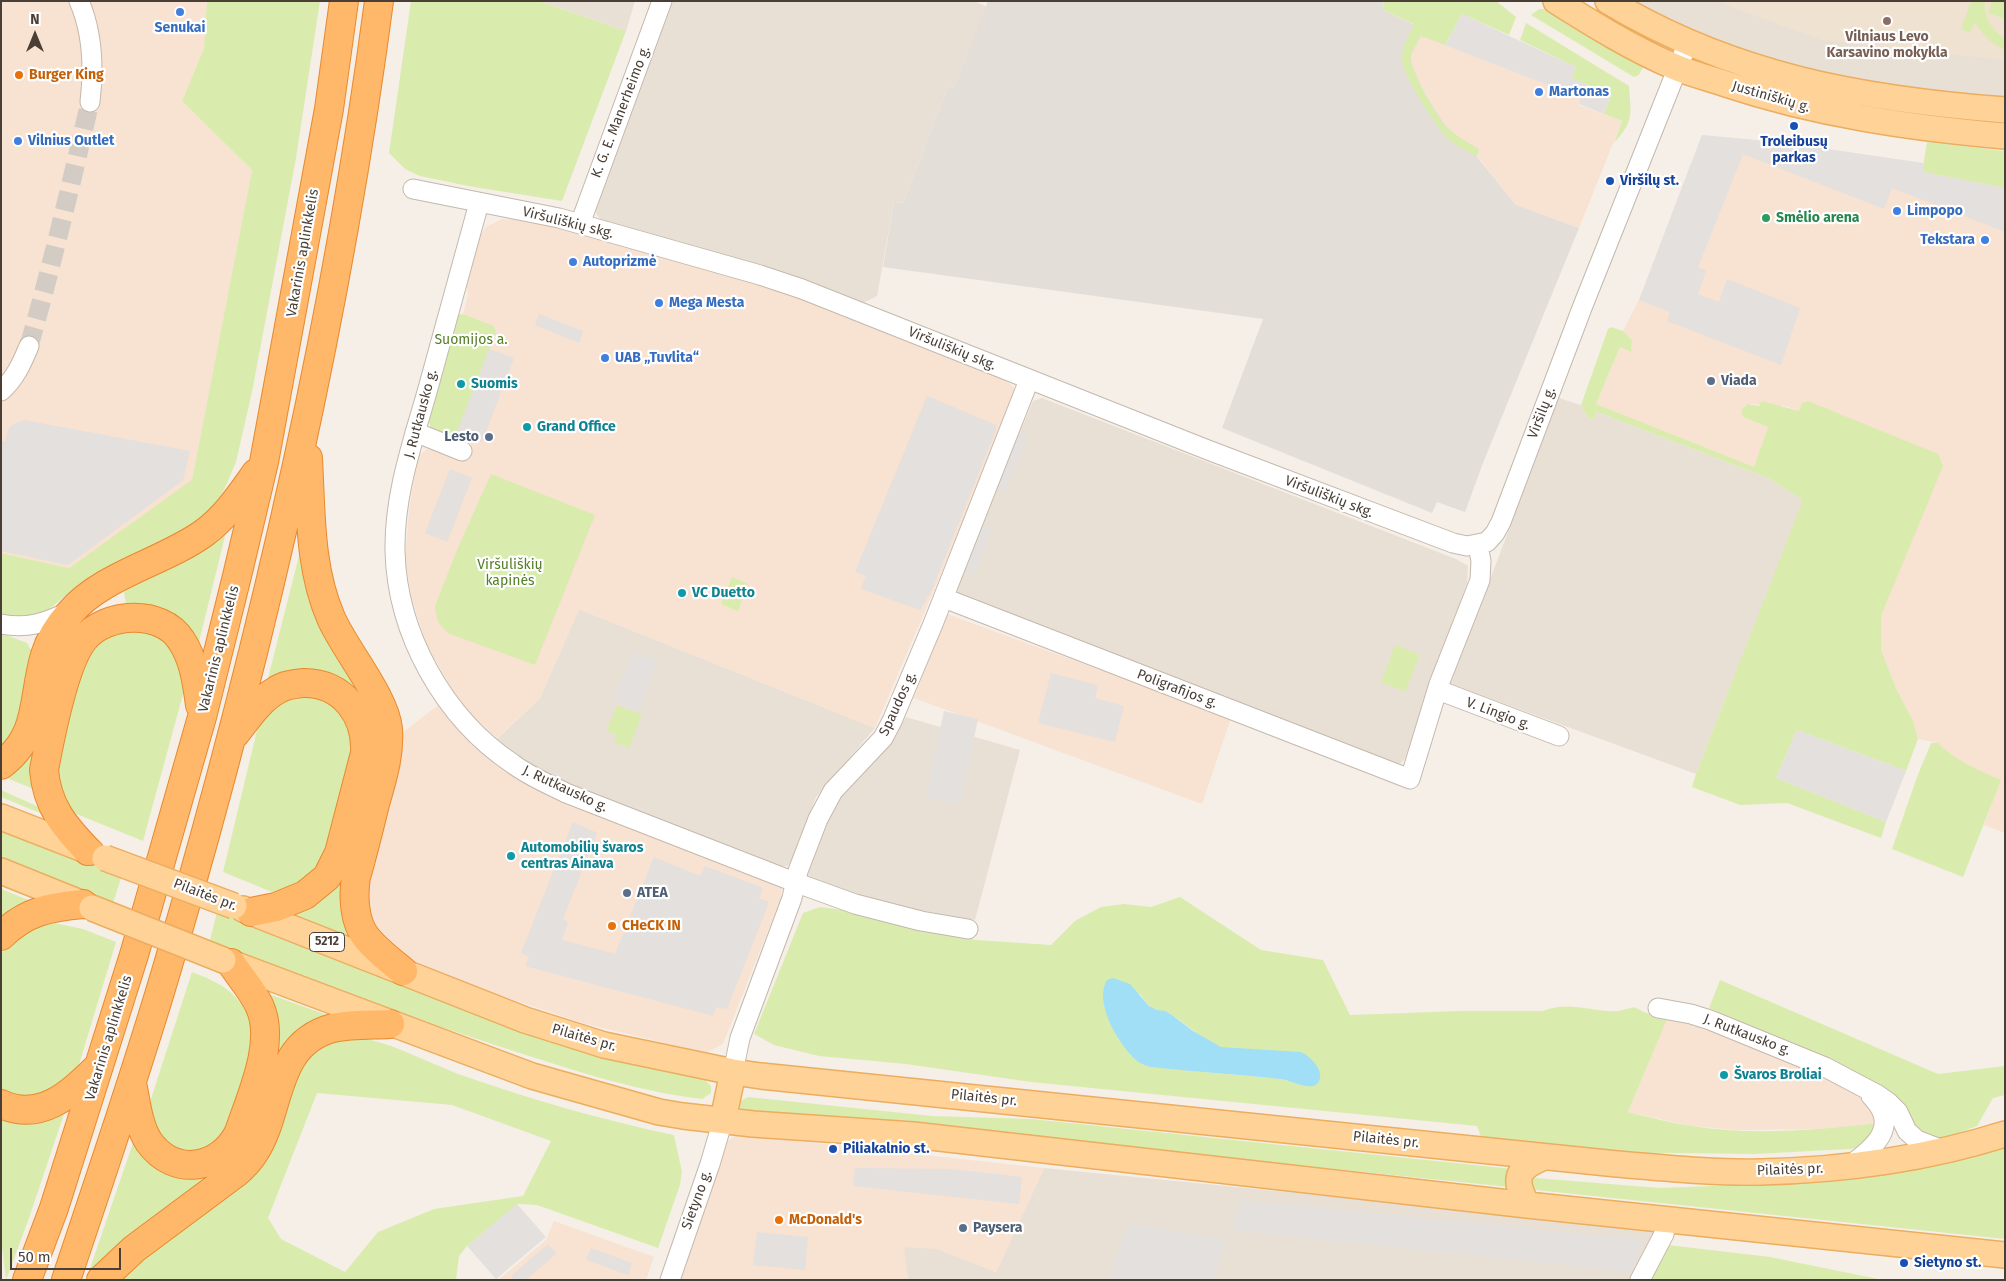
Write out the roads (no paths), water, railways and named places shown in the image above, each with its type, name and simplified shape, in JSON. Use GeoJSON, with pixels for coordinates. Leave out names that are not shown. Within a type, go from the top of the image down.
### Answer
{"type":"FeatureCollection","features":[{"type":"Feature","properties":{"kind":"highway","name":"Vakarinis aplinkkelis"},"geometry":{"type":"LineString","coordinates":[[27,1280],[54,1208],[101,1063],[134,956],[202,717],[264,462],[329,109],[344,1]]}},
{"type":"Feature","properties":{"kind":"highway"},"geometry":{"type":"LineString","coordinates":[[66,1280],[132,1082],[168,965],[231,739],[271,578],[307,419],[349,196],[379,1]]}},
{"type":"Feature","properties":{"kind":"highway"},"geometry":{"type":"LineString","coordinates":[[307,419],[311,534],[320,585],[331,618],[376,698],[387,727],[387,761],[356,877],[354,891],[355,906],[365,937],[403,971]]}},
{"type":"Feature","properties":{"kind":"highway"},"geometry":{"type":"LineString","coordinates":[[1,765],[21,747],[28,732],[43,664],[51,639],[72,610],[90,595],[204,533],[230,509],[264,462]]}},
{"type":"Feature","properties":{"kind":"highway"},"geometry":{"type":"LineString","coordinates":[[96,854],[71,833],[54,810],[45,785],[44,770],[68,672],[75,653],[84,639],[97,627],[110,621],[127,618],[148,619],[165,625],[181,639],[194,666],[202,717]]}},
{"type":"Feature","properties":{"kind":"highway"},"geometry":{"type":"LineString","coordinates":[[231,739],[264,699],[279,688],[312,683],[340,694],[350,704],[361,722],[366,740],[365,753],[339,853],[327,877],[305,895],[276,907],[243,909]]}},
{"type":"Feature","properties":{"kind":"highway"},"geometry":{"type":"LineString","coordinates":[[1,936],[25,916],[50,908],[88,906]]}},
{"type":"Feature","properties":{"kind":"highway"},"geometry":{"type":"LineString","coordinates":[[132,1082],[142,1128],[148,1141],[156,1151],[179,1164],[192,1165],[206,1162],[225,1153],[233,1144],[239,1132],[264,1052],[266,1038],[260,1005],[227,962]]}},
{"type":"Feature","properties":{"kind":"highway"},"geometry":{"type":"LineString","coordinates":[[101,1280],[134,1249],[246,1164],[263,1136],[282,1076],[289,1061],[298,1049],[319,1033],[332,1028],[390,1024]]}},
{"type":"Feature","properties":{"kind":"highway"},"geometry":{"type":"LineString","coordinates":[[1,1104],[14,1108],[36,1109],[58,1102],[74,1090],[101,1063]]}},
{"type":"Feature","properties":{"kind":"main road","name":"Justiniškių g."},"geometry":{"type":"LineString","coordinates":[[1556,1],[1603,31],[1677,68],[1753,93],[1810,108],[1921,127],[2005,136]]}},
{"type":"Feature","properties":{"kind":"main road","name":"Justiniškių g."},"geometry":{"type":"LineString","coordinates":[[1608,1],[1643,22],[1688,42],[1728,59],[1783,76],[1844,91],[1953,106],[2005,110]]}},
{"type":"Feature","properties":{"kind":"main road","name":"Pilaitės pr."},"geometry":{"type":"LineString","coordinates":[[1,816],[525,1020],[604,1045],[733,1072],[1544,1157],[1725,1172],[1760,1172],[1848,1166],[1893,1160],[1943,1150],[2005,1134]]}},
{"type":"Feature","properties":{"kind":"main road"},"geometry":{"type":"LineString","coordinates":[[1,871],[227,962],[390,1024],[550,1082],[659,1112],[723,1120],[913,1135],[1527,1205],[2005,1255]]}},
{"type":"Feature","properties":{"kind":"main road"},"geometry":{"type":"LineString","coordinates":[[723,1120],[733,1072]]}},
{"type":"Feature","properties":{"kind":"main road"},"geometry":{"type":"LineString","coordinates":[[1527,1205],[1519,1190],[1517,1181],[1520,1173],[1528,1164],[1544,1157]]}},
{"type":"Feature","properties":{"kind":"street"},"geometry":{"type":"LineString","coordinates":[[79,1],[90,33],[92,74],[90,102]]}},
{"type":"Feature","properties":{"kind":"street","name":"K. G. E. Manerheimo g."},"geometry":{"type":"LineString","coordinates":[[580,224],[662,1]]}},
{"type":"Feature","properties":{"kind":"street","name":"Viršilų g."},"geometry":{"type":"LineString","coordinates":[[1478,545],[1487,542],[1501,522],[1582,308],[1688,42]]}},
{"type":"Feature","properties":{"kind":"street","name":"Viršuliškių skg."},"geometry":{"type":"LineString","coordinates":[[413,189],[580,224],[760,275],[802,289],[1029,380],[1416,530],[1453,543],[1467,546],[1478,545]]}},
{"type":"Feature","properties":{"kind":"street","name":"J. Rutkausko g."},"geometry":{"type":"LineString","coordinates":[[479,203],[415,432],[400,496],[396,526],[395,551],[401,601],[417,648],[445,698],[463,721],[503,757],[539,780],[566,793],[855,904],[921,921],[968,929]]}},
{"type":"Feature","properties":{"kind":"street"},"geometry":{"type":"LineString","coordinates":[[1,391],[8,385],[20,367],[29,346]]}},
{"type":"Feature","properties":{"kind":"street","name":"Spaudos g."},"geometry":{"type":"LineString","coordinates":[[733,1072],[740,1038],[797,883],[798,871],[824,806],[833,791],[883,738],[892,721],[944,598],[1029,380]]}},
{"type":"Feature","properties":{"kind":"street"},"geometry":{"type":"LineString","coordinates":[[415,432],[462,451]]}},
{"type":"Feature","properties":{"kind":"street"},"geometry":{"type":"LineString","coordinates":[[1438,690],[1480,580],[1481,561],[1478,545]]}},
{"type":"Feature","properties":{"kind":"street","name":"Poligrafijos g."},"geometry":{"type":"LineString","coordinates":[[944,598],[1410,779],[1438,690]]}},
{"type":"Feature","properties":{"kind":"street"},"geometry":{"type":"LineString","coordinates":[[9,626],[42,623],[72,610]]}},
{"type":"Feature","properties":{"kind":"street"},"geometry":{"type":"LineString","coordinates":[[9,626],[29,635],[36,641],[43,664]]}},
{"type":"Feature","properties":{"kind":"street","name":"V. Lingio g."},"geometry":{"type":"LineString","coordinates":[[1438,690],[1559,736]]}},
{"type":"Feature","properties":{"kind":"street","name":"J. Rutkausko g."},"geometry":{"type":"LineString","coordinates":[[1658,1008],[1691,1014],[1710,1020],[1825,1067],[1888,1102],[1898,1112],[1907,1131],[1917,1140],[1943,1150]]}},
{"type":"Feature","properties":{"kind":"street","name":"J. Rutkausko g."},"geometry":{"type":"LineString","coordinates":[[1848,1166],[1872,1148],[1880,1139],[1884,1126],[1884,1115],[1881,1108],[1859,1085]]}},
{"type":"Feature","properties":{"kind":"street","name":"Sietyno g."},"geometry":{"type":"LineString","coordinates":[[670,1280],[723,1120]]}},
{"type":"Feature","properties":{"kind":"street"},"geometry":{"type":"LineString","coordinates":[[1640,1280],[1664,1234],[1666,1219]]}},
{"type":"Feature","properties":{"kind":"water"},"geometry":{"type":"Polygon","coordinates":[[[1113,978],[1130,984],[1149,1006],[1165,1011],[1193,1031],[1221,1047],[1301,1052],[1312,1060],[1318,1068],[1320,1073],[1319,1081],[1313,1086],[1309,1086],[1280,1079],[1150,1067],[1141,1063],[1122,1044],[1110,1023],[1106,1011],[1103,1000],[1104,989],[1107,980],[1113,978]]]}},
{"type":"Feature","properties":{"kind":"tunnel"},"geometry":{"type":"LineString","coordinates":[[29,346],[90,102]]}},
{"type":"Feature","properties":{"kind":"place","name":"Senukai"},"geometry":{"type":"Point","coordinates":[180,12]}},
{"type":"Feature","properties":{"kind":"place","name":"Vilniaus Levo Karsavino mokykla"},"geometry":{"type":"Point","coordinates":[1887,21]}},
{"type":"Feature","properties":{"kind":"place","name":"Burger King"},"geometry":{"type":"Point","coordinates":[19,75]}},
{"type":"Feature","properties":{"kind":"place","name":"Martonas"},"geometry":{"type":"Point","coordinates":[1539,92]}},
{"type":"Feature","properties":{"kind":"place","name":"Troleibusų parkas"},"geometry":{"type":"Point","coordinates":[1794,126]}},
{"type":"Feature","properties":{"kind":"place","name":"Vilnius Outlet"},"geometry":{"type":"Point","coordinates":[18,141]}},
{"type":"Feature","properties":{"kind":"place","name":"Viršilų st."},"geometry":{"type":"Point","coordinates":[1610,181]}},
{"type":"Feature","properties":{"kind":"place","name":"Limpopo"},"geometry":{"type":"Point","coordinates":[1897,211]}},
{"type":"Feature","properties":{"kind":"place","name":"Smėlio arena"},"geometry":{"type":"Point","coordinates":[1766,218]}},
{"type":"Feature","properties":{"kind":"place","name":"Tekstara"},"geometry":{"type":"Point","coordinates":[1985,240]}},
{"type":"Feature","properties":{"kind":"place","name":"Autoprizmė"},"geometry":{"type":"Point","coordinates":[573,262]}},
{"type":"Feature","properties":{"kind":"place","name":"Mega Mesta"},"geometry":{"type":"Point","coordinates":[659,303]}},
{"type":"Feature","properties":{"kind":"place","name":"UAB „Tuvlita“"},"geometry":{"type":"Point","coordinates":[605,358]}},
{"type":"Feature","properties":{"kind":"place","name":"Viada"},"geometry":{"type":"Point","coordinates":[1711,381]}},
{"type":"Feature","properties":{"kind":"place","name":"Suomis"},"geometry":{"type":"Point","coordinates":[461,384]}},
{"type":"Feature","properties":{"kind":"place","name":"Grand Office"},"geometry":{"type":"Point","coordinates":[527,427]}},
{"type":"Feature","properties":{"kind":"place","name":"Lesto"},"geometry":{"type":"Point","coordinates":[489,437]}},
{"type":"Feature","properties":{"kind":"place","name":"VC Duetto"},"geometry":{"type":"Point","coordinates":[682,593]}},
{"type":"Feature","properties":{"kind":"place","name":"Automobilių švaros centras Ainava"},"geometry":{"type":"Point","coordinates":[511,856]}},
{"type":"Feature","properties":{"kind":"place","name":"ATEA"},"geometry":{"type":"Point","coordinates":[627,893]}},
{"type":"Feature","properties":{"kind":"place","name":"CHeCK IN"},"geometry":{"type":"Point","coordinates":[612,926]}},
{"type":"Feature","properties":{"kind":"place","name":"Švaros Broliai"},"geometry":{"type":"Point","coordinates":[1724,1075]}},
{"type":"Feature","properties":{"kind":"place","name":"Piliakalnio st."},"geometry":{"type":"Point","coordinates":[833,1149]}},
{"type":"Feature","properties":{"kind":"place","name":"McDonald's"},"geometry":{"type":"Point","coordinates":[779,1220]}},
{"type":"Feature","properties":{"kind":"place","name":"Paysera"},"geometry":{"type":"Point","coordinates":[963,1228]}},
{"type":"Feature","properties":{"kind":"place","name":"Sietyno st."},"geometry":{"type":"Point","coordinates":[1904,1263]}},
{"type":"Feature","properties":{"kind":"park label","name":"Suomijos a."},"geometry":{"type":"Point","coordinates":[471,340]}},
{"type":"Feature","properties":{"kind":"park label","name":"Viršuliškių kapinės"},"geometry":{"type":"Point","coordinates":[510,574]}}]}
